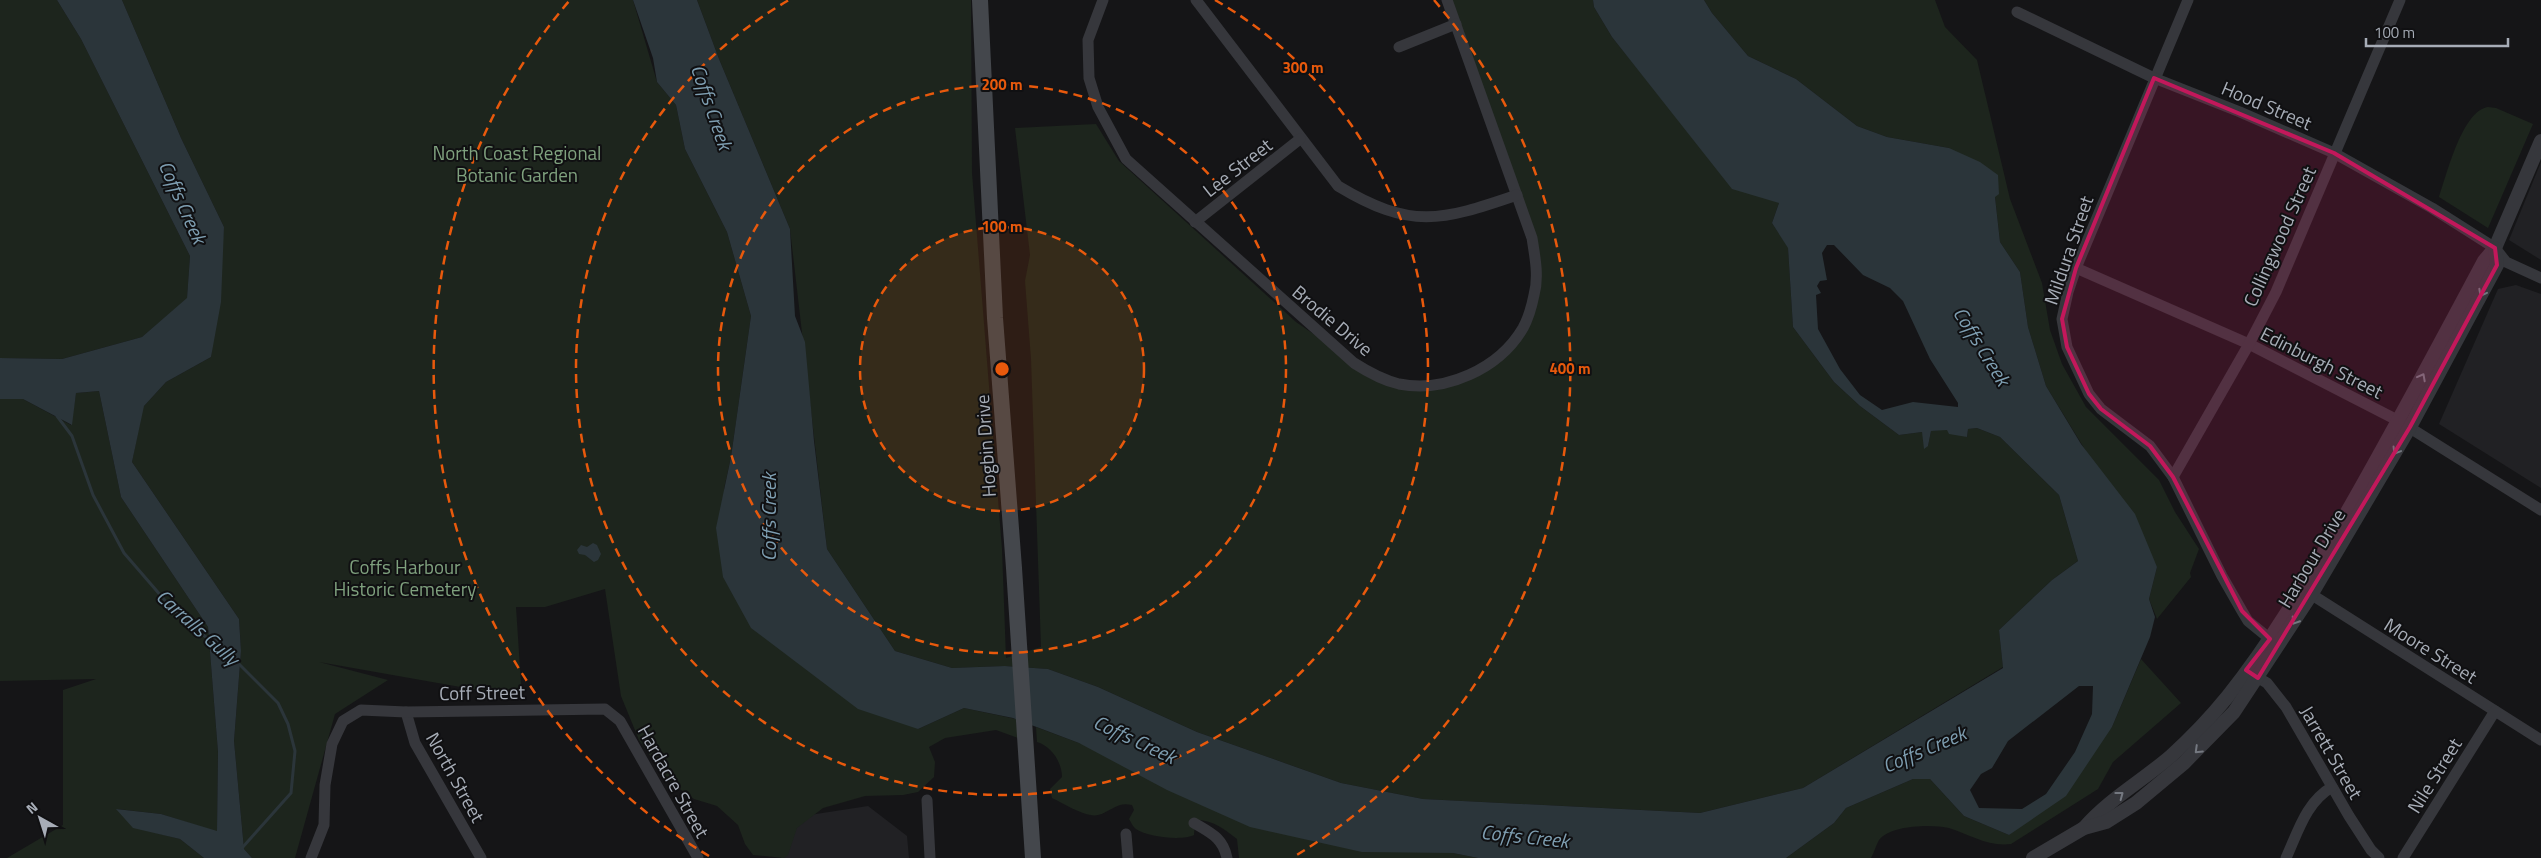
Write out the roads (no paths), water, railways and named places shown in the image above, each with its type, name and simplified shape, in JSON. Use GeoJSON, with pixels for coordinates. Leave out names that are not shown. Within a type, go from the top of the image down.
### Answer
{"type":"FeatureCollection","features":[{"type":"Feature","properties":{"kind":"main road","name":"Hogbin Drive"},"geometry":{"type":"LineString","coordinates":[[980,0],[995,318],[1033,858]]}},
{"type":"Feature","properties":{"kind":"street","name":"Brodie Drive"},"geometry":{"type":"LineString","coordinates":[[1103,0],[1088,40],[1090,78],[1098,107],[1126,159],[1194,222],[1354,363],[1384,380],[1400,384],[1428,385],[1448,383],[1475,372],[1503,353],[1523,327],[1535,294],[1536,266],[1532,238],[1447,0]]}},
{"type":"Feature","properties":{"kind":"street"},"geometry":{"type":"LineString","coordinates":[[1196,0],[1300,139],[1338,186],[1369,205],[1398,215],[1435,217],[1459,213],[1517,196]]}},
{"type":"Feature","properties":{"kind":"street","name":"Mildura Street"},"geometry":{"type":"LineString","coordinates":[[2188,0],[2076,268],[2062,319],[2067,347],[2089,394],[2101,409],[2150,446],[2173,477],[2242,611],[2248,621],[2270,639]]}},
{"type":"Feature","properties":{"kind":"street","name":"Collingwood Street"},"geometry":{"type":"LineString","coordinates":[[2173,477],[2249,344],[2276,292],[2400,0]]}},
{"type":"Feature","properties":{"kind":"street","name":"Hood Street"},"geometry":{"type":"LineString","coordinates":[[2017,12],[2154,78],[2240,112],[2334,153],[2432,208],[2495,248],[2506,262],[2541,278]]}},
{"type":"Feature","properties":{"kind":"street"},"geometry":{"type":"LineString","coordinates":[[1399,47],[1456,24]]}},
{"type":"Feature","properties":{"kind":"street","name":"Lee Street"},"geometry":{"type":"LineString","coordinates":[[1194,222],[1300,139]]}},
{"type":"Feature","properties":{"kind":"street","name":"Harbour Drive"},"geometry":{"type":"LineString","coordinates":[[2033,858],[2084,828],[2106,822],[2136,802],[2184,763],[2233,714],[2258,678],[2497,265],[2495,248],[2541,142]]}},
{"type":"Feature","properties":{"kind":"street","name":"Edinburgh Street"},"geometry":{"type":"LineString","coordinates":[[2076,268],[2249,344],[2405,424],[2541,510]]}},
{"type":"Feature","properties":{"kind":"street","name":"Harbour Drive"},"geometry":{"type":"LineString","coordinates":[[2084,828],[2099,811],[2171,756],[2228,695],[2307,592]]}},
{"type":"Feature","properties":{"kind":"street","name":"Moore Street"},"geometry":{"type":"LineString","coordinates":[[2307,592],[2541,740]]}},
{"type":"Feature","properties":{"kind":"street","name":"Jarrett Street"},"geometry":{"type":"LineString","coordinates":[[2246,670],[2267,683],[2286,707],[2332,787],[2371,850],[2379,858]]}},
{"type":"Feature","properties":{"kind":"street","name":"Coff Street"},"geometry":{"type":"LineString","coordinates":[[311,858],[324,825],[325,785],[332,744],[344,721],[361,710],[406,712],[605,709],[620,721]]}},
{"type":"Feature","properties":{"kind":"street","name":"Nile Street"},"geometry":{"type":"LineString","coordinates":[[2403,858],[2495,711]]}},
{"type":"Feature","properties":{"kind":"street","name":"North Street"},"geometry":{"type":"LineString","coordinates":[[406,712],[415,742],[481,858]]}},
{"type":"Feature","properties":{"kind":"street","name":"Hardacre Street"},"geometry":{"type":"LineString","coordinates":[[620,721],[698,858]]}},
{"type":"Feature","properties":{"kind":"street"},"geometry":{"type":"LineString","coordinates":[[2286,858],[2304,818],[2317,797],[2332,787]]}},
{"type":"Feature","properties":{"kind":"street"},"geometry":{"type":"LineString","coordinates":[[927,800],[930,858]]}},
{"type":"Feature","properties":{"kind":"street"},"geometry":{"type":"LineString","coordinates":[[1194,823],[1213,834],[1224,846],[1227,858]]}},
{"type":"Feature","properties":{"kind":"street"},"geometry":{"type":"LineString","coordinates":[[1126,834],[1128,858]]}},
{"type":"Feature","properties":{"kind":"water","name":"Coffs Creek"},"geometry":{"type":"Polygon","coordinates":[[[57,0],[122,0],[181,138],[224,227],[221,302],[211,357],[166,382],[144,406],[132,462],[239,619],[241,651],[234,741],[244,849],[252,858],[204,858],[180,839],[133,828],[116,809],[161,814],[217,831],[218,752],[208,627],[121,497],[99,391],[76,393],[72,425],[23,399],[0,399],[0,358],[62,359],[142,337],[187,298],[190,256],[81,39],[57,0]]]}},
{"type":"Feature","properties":{"kind":"water","name":"Coffs Creek"},"geometry":{"type":"Polygon","coordinates":[[[633,0],[697,0],[719,59],[790,229],[795,316],[805,342],[814,441],[827,549],[895,651],[952,668],[1005,666],[1048,669],[1098,687],[1197,732],[1341,783],[1423,799],[1700,813],[1803,788],[2003,668],[1999,630],[2052,580],[2078,561],[2059,495],[2000,437],[1977,428],[1968,429],[1967,437],[1949,434],[1947,430],[1931,431],[1928,446],[1924,449],[1922,432],[1899,435],[1860,406],[1834,382],[1793,327],[1788,248],[1772,223],[1779,203],[1732,189],[1612,37],[1594,7],[1593,0],[1704,0],[1712,13],[1748,56],[1796,79],[1857,126],[1887,137],[1949,148],[1980,162],[1998,175],[1999,194],[1995,197],[2000,242],[2020,272],[2028,327],[2046,386],[2081,444],[2135,514],[2157,567],[2149,599],[2155,617],[2150,637],[2112,727],[2066,796],[2009,835],[1964,816],[1930,779],[1913,779],[1846,808],[1834,823],[1786,858],[1478,858],[1453,853],[1362,852],[1250,827],[1167,790],[1079,743],[1013,718],[964,708],[918,729],[858,709],[751,628],[723,577],[716,528],[731,457],[751,316],[727,232],[685,149],[676,105],[657,82],[653,58],[633,0]],[[1827,245],[1822,253],[1827,280],[1820,281],[1817,286],[1821,293],[1816,295],[1818,329],[1840,369],[1860,395],[1882,410],[1913,402],[1958,407],[1958,403],[1930,359],[1903,301],[1890,288],[1863,275],[1834,245],[1827,245]],[[2079,686],[2008,741],[1992,768],[1981,774],[1970,790],[1979,808],[2022,809],[2046,794],[2075,752],[2092,714],[2093,686],[2079,686]]]}},
{"type":"Feature","properties":{"kind":"water"},"geometry":{"type":"Polygon","coordinates":[[[593,543],[597,545],[601,554],[598,560],[594,562],[585,555],[579,554],[577,550],[581,545],[587,547],[593,543]]]}},
{"type":"Feature","properties":{"kind":"waterway","name":"Carralls Gully"},"geometry":{"type":"LineString","coordinates":[[57,416],[72,436],[93,495],[124,553],[175,612],[212,642]]}},
{"type":"Feature","properties":{"kind":"waterway","name":"Carralls Gully"},"geometry":{"type":"LineString","coordinates":[[238,663],[278,703],[288,724],[295,751],[291,793],[242,848]]}},
{"type":"Feature","properties":{"kind":"park label","name":"North Coast Regional Botanic Garden"},"geometry":{"type":"Point","coordinates":[517,163]}},
{"type":"Feature","properties":{"kind":"park label","name":"Coffs Harbour Historic Cemetery"},"geometry":{"type":"Point","coordinates":[405,577]}}]}
